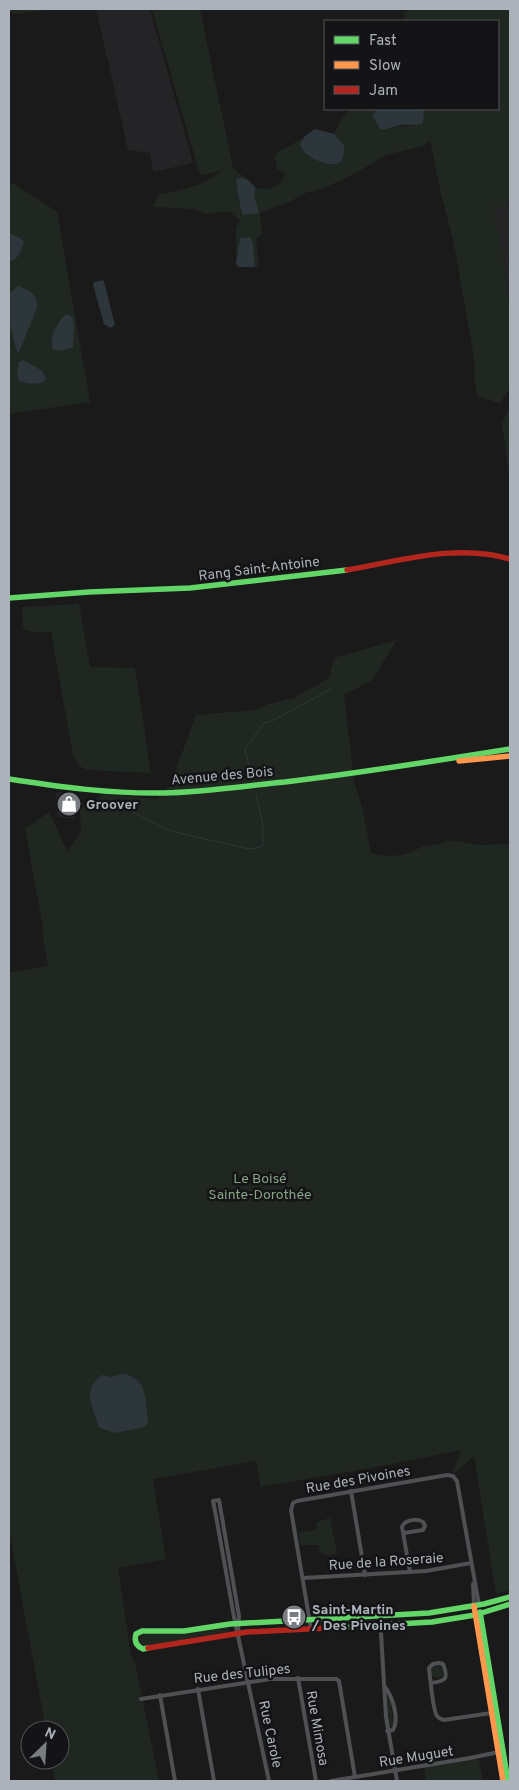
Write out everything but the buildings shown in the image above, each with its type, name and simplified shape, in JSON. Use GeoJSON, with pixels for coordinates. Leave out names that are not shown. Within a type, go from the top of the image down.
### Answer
{"type":"FeatureCollection","features":[{"type":"Feature","properties":{"kind":"street","name":"Rang Saint-Antoine"},"geometry":{"type":"LineString","coordinates":[[9,598],[89,592],[190,588],[347,570],[446,553],[470,552],[493,554],[510,559]]}},
{"type":"Feature","properties":{"kind":"street","name":"Avenue des Bois"},"geometry":{"type":"LineString","coordinates":[[9,779],[72,788],[133,792],[178,792],[242,788],[438,762],[510,749]]}},
{"type":"Feature","properties":{"kind":"street","name":"Avenue des Bois"},"geometry":{"type":"LineString","coordinates":[[438,762],[482,760],[510,756]]}},
{"type":"Feature","properties":{"kind":"street","name":"Rue des Pivoines"},"geometry":{"type":"LineString","coordinates":[[311,1629],[291,1512],[292,1505],[297,1501],[447,1475],[454,1476],[457,1482],[477,1605]]}},
{"type":"Feature","properties":{"kind":"street"},"geometry":{"type":"LineString","coordinates":[[351,1491],[366,1575]]}},
{"type":"Feature","properties":{"kind":"street"},"geometry":{"type":"LineString","coordinates":[[219,1500],[240,1616],[237,1624],[213,1501],[219,1500]]}},
{"type":"Feature","properties":{"kind":"street"},"geometry":{"type":"LineString","coordinates":[[404,1533],[423,1530],[424,1522],[419,1520],[404,1523],[402,1527],[410,1572]]}},
{"type":"Feature","properties":{"kind":"street","name":"Rue de la Roseraie"},"geometry":{"type":"LineString","coordinates":[[303,1578],[410,1572],[471,1563]]}},
{"type":"Feature","properties":{"kind":"street"},"geometry":{"type":"LineString","coordinates":[[510,1596],[477,1605],[436,1612],[237,1624],[184,1631],[142,1631],[136,1634],[135,1640],[138,1647],[143,1649],[238,1633],[428,1622],[477,1614],[510,1604]]}},
{"type":"Feature","properties":{"kind":"street"},"geometry":{"type":"LineString","coordinates":[[477,1605],[494,1713],[508,1781]]}},
{"type":"Feature","properties":{"kind":"street"},"geometry":{"type":"LineString","coordinates":[[380,1616],[388,1731],[397,1781]]}},
{"type":"Feature","properties":{"kind":"street","name":"Rue Carole"},"geometry":{"type":"LineString","coordinates":[[237,1624],[269,1781]]}},
{"type":"Feature","properties":{"kind":"street"},"geometry":{"type":"LineString","coordinates":[[431,1683],[443,1682],[446,1677],[440,1662],[430,1666],[431,1683],[435,1712],[440,1719],[494,1713]]}},
{"type":"Feature","properties":{"kind":"street","name":"Rue Mimosa"},"geometry":{"type":"LineString","coordinates":[[298,1678],[316,1781]]}},
{"type":"Feature","properties":{"kind":"street","name":"Rue des Tulipes"},"geometry":{"type":"LineString","coordinates":[[141,1699],[270,1679],[336,1679],[339,1681],[355,1777]]}},
{"type":"Feature","properties":{"kind":"street"},"geometry":{"type":"LineString","coordinates":[[385,1686],[393,1700],[396,1726],[393,1730],[388,1731]]}},
{"type":"Feature","properties":{"kind":"street"},"geometry":{"type":"LineString","coordinates":[[198,1689],[214,1781]]}},
{"type":"Feature","properties":{"kind":"street"},"geometry":{"type":"LineString","coordinates":[[160,1695],[175,1781]]}},
{"type":"Feature","properties":{"kind":"street"},"geometry":{"type":"LineString","coordinates":[[501,1751],[503,1781]]}},
{"type":"Feature","properties":{"kind":"street","name":"Rue Muguet"},"geometry":{"type":"LineString","coordinates":[[331,1781],[470,1758],[501,1751]]}},
{"type":"Feature","properties":{"kind":"shaded area"},"geometry":{"type":"Polygon","coordinates":[[[96,9],[150,9],[193,163],[153,172],[150,153],[128,150],[96,9]]]}},
{"type":"Feature","properties":{"kind":"shaded area"},"geometry":{"type":"Polygon","coordinates":[[[376,110],[423,110],[424,116],[422,124],[380,129],[372,115],[376,110]]]}},
{"type":"Feature","properties":{"kind":"shaded area"},"geometry":{"type":"Polygon","coordinates":[[[315,129],[334,134],[344,145],[341,161],[333,164],[324,163],[314,159],[304,151],[300,144],[305,136],[315,129]]]}},
{"type":"Feature","properties":{"kind":"shaded area"},"geometry":{"type":"Polygon","coordinates":[[[243,178],[256,188],[254,195],[259,213],[243,215],[236,179],[243,178]]]}},
{"type":"Feature","properties":{"kind":"shaded area"},"geometry":{"type":"Polygon","coordinates":[[[510,205],[510,308],[505,266],[493,206],[510,205]]]}},
{"type":"Feature","properties":{"kind":"shaded area"},"geometry":{"type":"Polygon","coordinates":[[[9,233],[24,242],[17,257],[9,261],[9,233]]]}},
{"type":"Feature","properties":{"kind":"shaded area"},"geometry":{"type":"Polygon","coordinates":[[[250,237],[253,243],[255,267],[239,267],[236,264],[240,238],[250,237]]]}},
{"type":"Feature","properties":{"kind":"shaded area"},"geometry":{"type":"Polygon","coordinates":[[[103,280],[115,325],[110,328],[104,324],[93,285],[94,282],[103,280]]]}},
{"type":"Feature","properties":{"kind":"shaded area"},"geometry":{"type":"Polygon","coordinates":[[[18,286],[35,296],[37,308],[18,354],[10,324],[9,294],[18,286]]]}},
{"type":"Feature","properties":{"kind":"shaded area"},"geometry":{"type":"Polygon","coordinates":[[[66,314],[72,317],[74,324],[73,347],[61,351],[53,349],[53,335],[66,314]]]}},
{"type":"Feature","properties":{"kind":"shaded area"},"geometry":{"type":"Polygon","coordinates":[[[23,360],[41,370],[46,378],[45,381],[32,384],[19,381],[17,374],[19,362],[23,360]]]}},
{"type":"Feature","properties":{"kind":"shaded area"},"geometry":{"type":"Polygon","coordinates":[[[56,792],[78,794],[74,819],[57,817],[56,792]]]}},
{"type":"Feature","properties":{"kind":"shaded area"},"geometry":{"type":"Polygon","coordinates":[[[123,1374],[137,1380],[141,1386],[146,1399],[148,1423],[144,1427],[114,1433],[99,1427],[90,1399],[90,1393],[96,1381],[102,1375],[111,1377],[123,1374]]]}},
{"type":"Feature","properties":{"kind":"green space"},"geometry":{"type":"Polygon","coordinates":[[[9,9],[55,9],[14,14],[9,9]]]}},
{"type":"Feature","properties":{"kind":"green space"},"geometry":{"type":"Polygon","coordinates":[[[152,9],[200,9],[233,168],[248,180],[243,178],[256,202],[254,195],[256,188],[272,188],[278,185],[284,178],[284,173],[276,168],[277,163],[274,158],[277,153],[303,138],[300,144],[301,147],[344,145],[334,134],[341,120],[350,110],[376,110],[372,115],[380,129],[385,129],[415,126],[424,116],[423,110],[499,110],[499,20],[405,20],[404,12],[413,9],[510,9],[510,205],[493,207],[505,266],[510,308],[510,388],[500,403],[477,396],[474,377],[475,363],[453,239],[441,194],[430,140],[423,146],[386,155],[347,178],[302,194],[293,200],[260,213],[262,234],[256,239],[259,267],[255,267],[253,243],[240,238],[236,264],[236,228],[240,220],[230,212],[207,214],[194,209],[153,207],[158,195],[200,184],[221,171],[200,175],[152,9]]]}},
{"type":"Feature","properties":{"kind":"green space"},"geometry":{"type":"Polygon","coordinates":[[[13,183],[57,212],[90,402],[9,414],[9,184],[13,183]]]}},
{"type":"Feature","properties":{"kind":"green space"},"geometry":{"type":"Polygon","coordinates":[[[510,405],[510,479],[502,424],[510,405]]]}},
{"type":"Feature","properties":{"kind":"green space"},"geometry":{"type":"Polygon","coordinates":[[[79,604],[90,667],[135,668],[151,773],[88,770],[79,766],[73,755],[51,632],[35,632],[23,629],[22,607],[79,604]]]}},
{"type":"Feature","properties":{"kind":"green space","name":"Le Boisé Sainte-Dorothée"},"geometry":{"type":"Polygon","coordinates":[[[397,640],[372,680],[344,695],[354,781],[362,807],[371,853],[396,856],[423,846],[440,844],[448,840],[479,845],[510,844],[510,1590],[496,1594],[474,1456],[455,1473],[453,1472],[461,1450],[261,1487],[256,1461],[153,1479],[166,1559],[118,1568],[131,1655],[135,1662],[159,1781],[55,1781],[53,1770],[70,1770],[70,1720],[44,1720],[9,1530],[9,973],[48,966],[42,933],[44,933],[25,829],[49,812],[67,851],[81,832],[80,809],[104,794],[157,799],[170,786],[196,715],[255,710],[268,704],[294,698],[329,678],[334,658],[397,640]]]}},
{"type":"Feature","properties":{"kind":"green space"},"geometry":{"type":"Polygon","coordinates":[[[330,1518],[337,1554],[327,1555],[320,1553],[319,1545],[300,1545],[298,1533],[311,1531],[317,1528],[316,1522],[330,1518]]]}},
{"type":"Feature","properties":{"kind":"green space"},"geometry":{"type":"Polygon","coordinates":[[[375,1620],[375,1622],[317,1625],[317,1623],[375,1620]]]}},
{"type":"Feature","properties":{"kind":"green space"},"geometry":{"type":"Polygon","coordinates":[[[228,1627],[229,1632],[144,1646],[140,1645],[138,1639],[141,1634],[228,1627]]]}},
{"type":"Feature","properties":{"kind":"green space"},"geometry":{"type":"Polygon","coordinates":[[[435,1666],[439,1666],[443,1672],[439,1678],[435,1678],[431,1674],[431,1670],[435,1666]]]}},
{"type":"Feature","properties":{"kind":"green space"},"geometry":{"type":"Polygon","coordinates":[[[389,1697],[394,1725],[391,1727],[388,1724],[387,1699],[389,1697]]]}},
{"type":"Feature","properties":{"kind":"green space"},"geometry":{"type":"Polygon","coordinates":[[[470,1758],[479,1760],[483,1781],[426,1781],[424,1766],[470,1758]]]}},
{"type":"Feature","properties":{"kind":"waterway"},"geometry":{"type":"LineString","coordinates":[[251,773],[245,749],[264,723],[272,721],[331,689]]}},
{"type":"Feature","properties":{"kind":"waterway"},"geometry":{"type":"LineString","coordinates":[[110,798],[171,831],[253,849],[263,846],[263,825],[256,794]]}},
{"type":"Feature","properties":{"kind":"traffic: fast"},"geometry":{"type":"LineString","coordinates":[[9,598],[89,592],[190,588],[347,570]]}},
{"type":"Feature","properties":{"kind":"traffic: fast"},"geometry":{"type":"LineString","coordinates":[[9,779],[106,791],[179,792],[224,789],[398,767],[510,749]]}},
{"type":"Feature","properties":{"kind":"traffic: fast"},"geometry":{"type":"LineString","coordinates":[[148,1648],[143,1649],[137,1645],[135,1641],[136,1634],[142,1631],[184,1631],[230,1624],[429,1613],[484,1604],[510,1597]]}},
{"type":"Feature","properties":{"kind":"traffic: fast"},"geometry":{"type":"LineString","coordinates":[[328,1628],[432,1622],[475,1615],[510,1604]]}},
{"type":"Feature","properties":{"kind":"traffic: fast"},"geometry":{"type":"LineString","coordinates":[[480,1612],[508,1781]]}},
{"type":"Feature","properties":{"kind":"traffic: slow"},"geometry":{"type":"LineString","coordinates":[[459,761],[510,756]]}},
{"type":"Feature","properties":{"kind":"traffic: slow"},"geometry":{"type":"LineString","coordinates":[[474,1606],[503,1781]]}},
{"type":"Feature","properties":{"kind":"traffic: jam"},"geometry":{"type":"LineString","coordinates":[[347,570],[408,558],[449,553],[470,553],[510,559]]}},
{"type":"Feature","properties":{"kind":"traffic: jam"},"geometry":{"type":"LineString","coordinates":[[148,1648],[247,1632],[328,1628]]}},
{"type":"Feature","properties":{"kind":"place","name":"Groover"},"geometry":{"type":"Point","coordinates":[69,804]}},
{"type":"Feature","properties":{"kind":"place","name":"Saint-Martin / Des Pivoines"},"geometry":{"type":"Point","coordinates":[294,1617]}}]}
